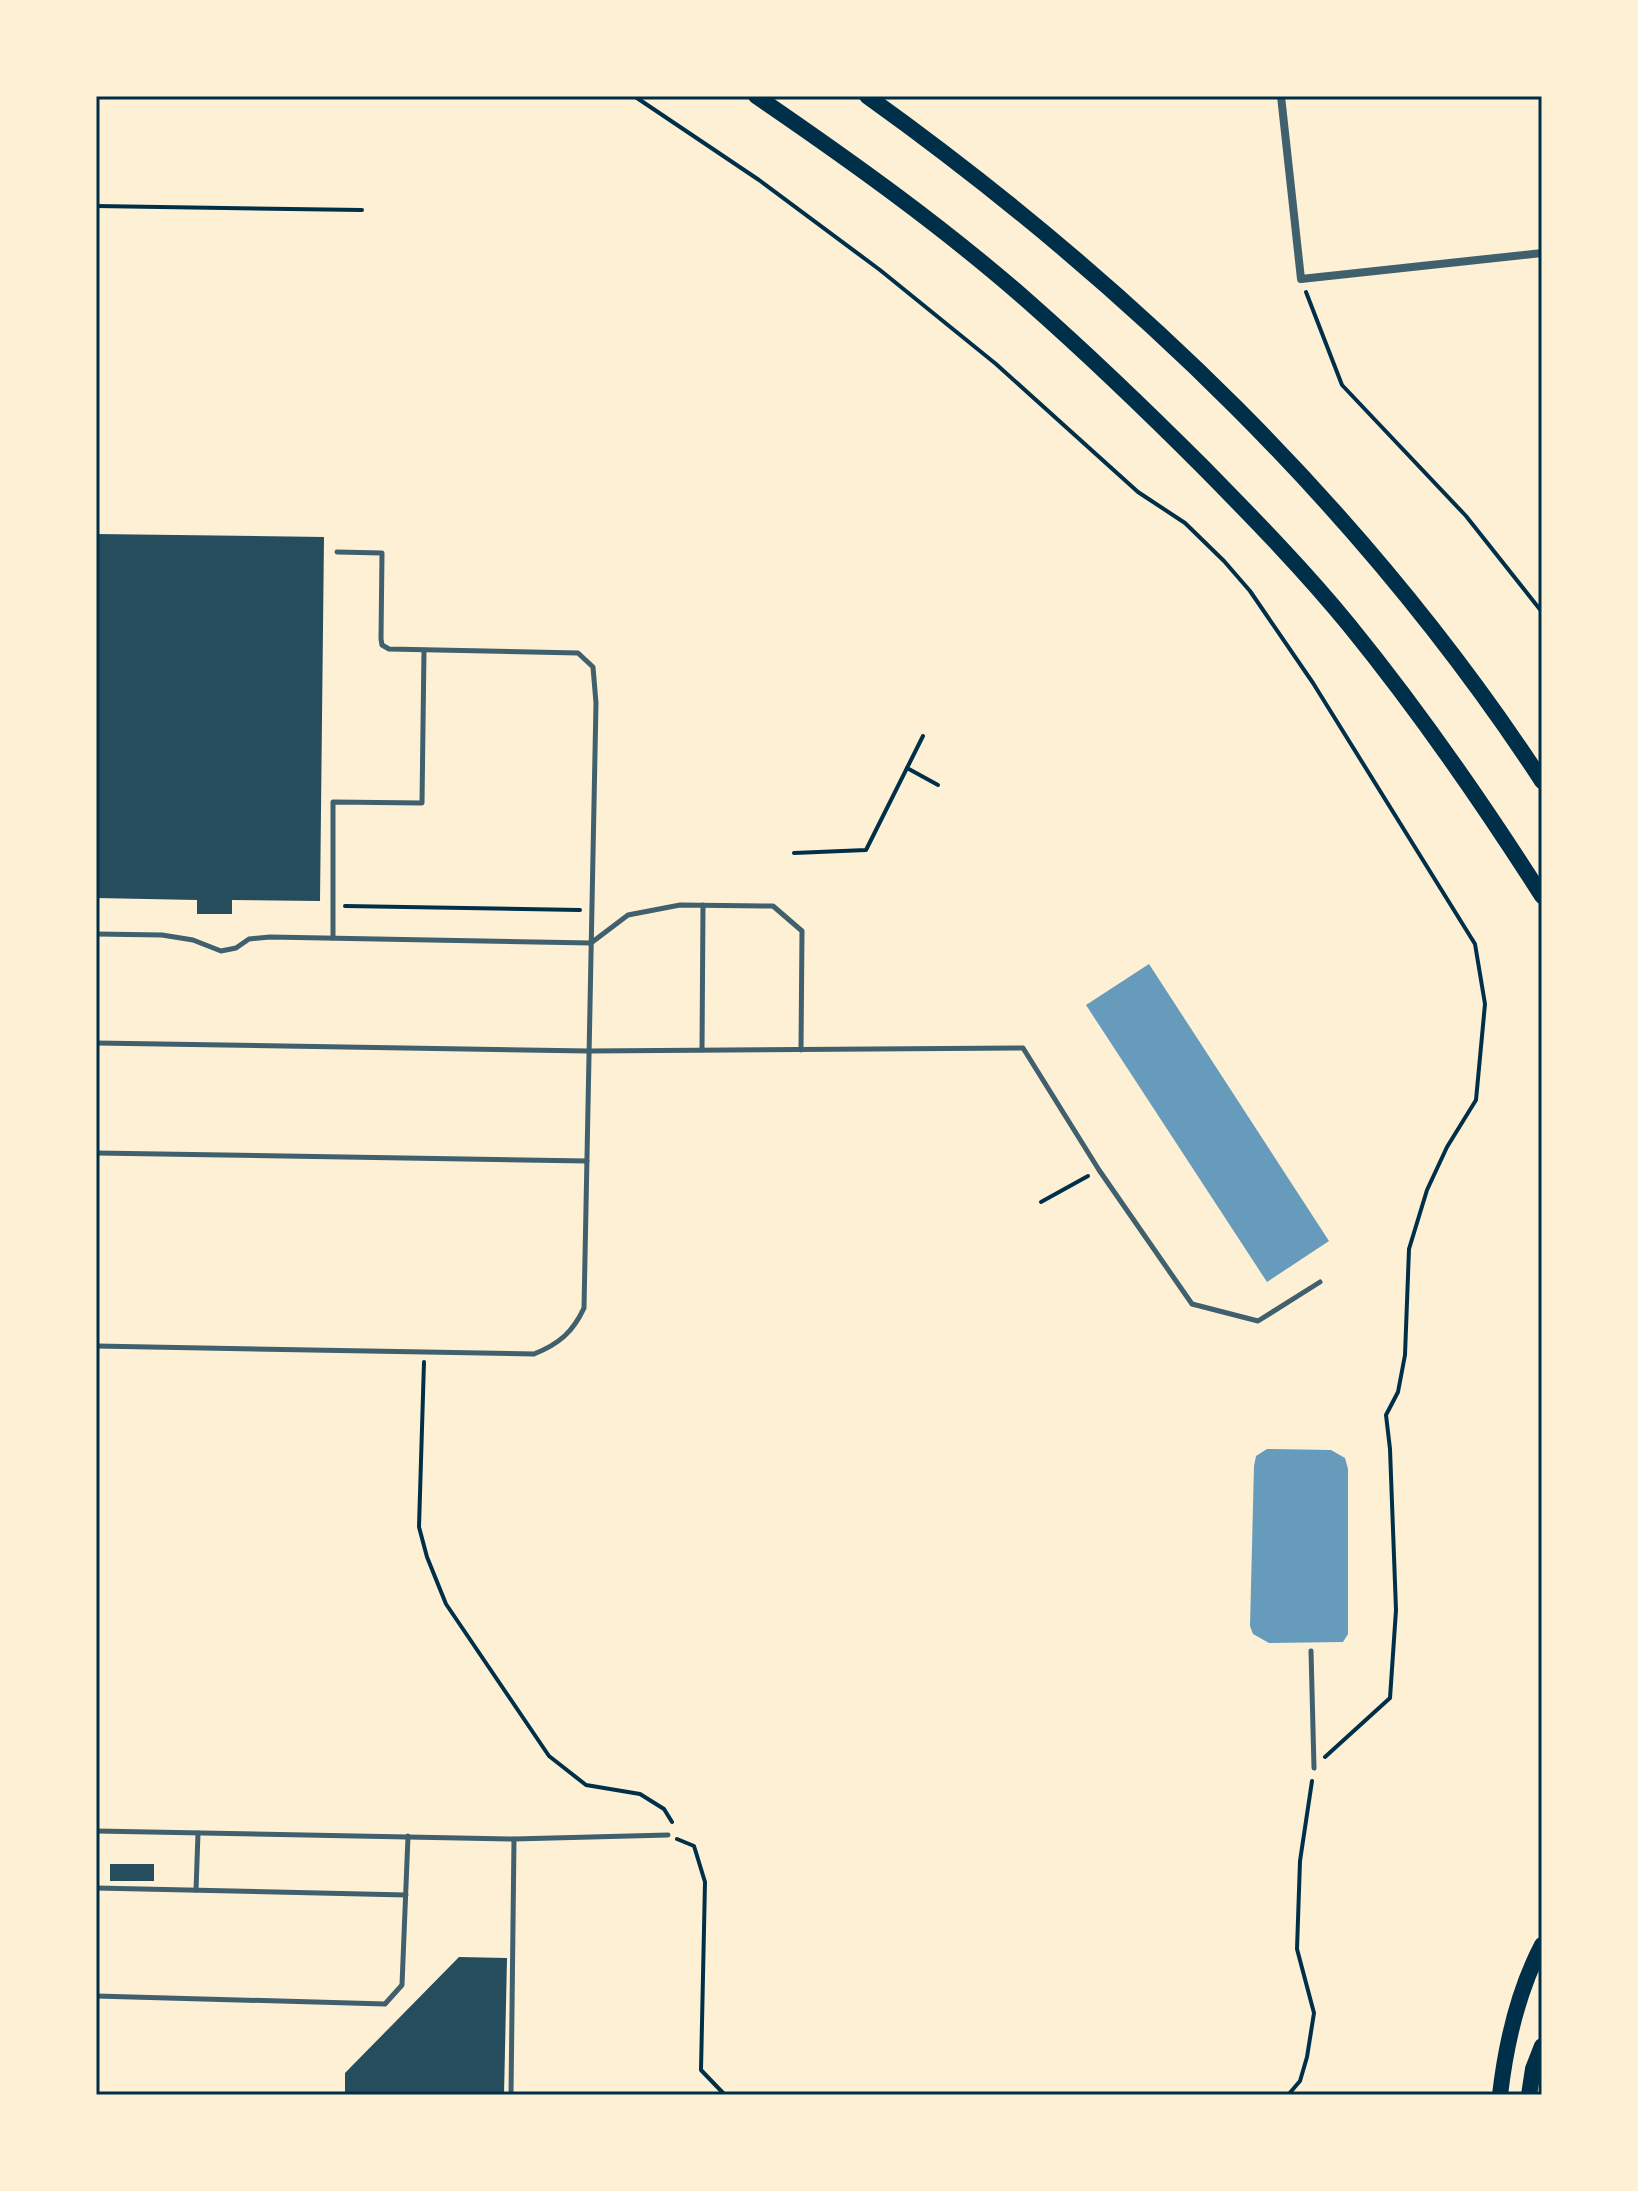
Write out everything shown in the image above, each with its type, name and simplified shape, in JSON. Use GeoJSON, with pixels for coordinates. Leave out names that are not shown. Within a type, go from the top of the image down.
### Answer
{"type":"FeatureCollection","features":[{"type":"Feature","properties":{"kind":"highway"},"geometry":{"type":"LineString","coordinates":[[756,96],[829,146],[1030,303],[1239,504],[1348,623],[1428,725],[1542,896]]}},
{"type":"Feature","properties":{"kind":"highway"},"geometry":{"type":"LineString","coordinates":[[867,96],[1062,248],[1234,405],[1315,490],[1393,581],[1542,781]]}},
{"type":"Feature","properties":{"kind":"highway"},"geometry":{"type":"LineString","coordinates":[[1500,2095],[1517,2005],[1542,1945]]}},
{"type":"Feature","properties":{"kind":"highway"},"geometry":{"type":"LineString","coordinates":[[1529,2095],[1533,2069],[1542,2046]]}},
{"type":"Feature","properties":{"kind":"street"},"geometry":{"type":"LineString","coordinates":[[1281,96],[1301,279],[1542,253]]}},
{"type":"Feature","properties":{"kind":"lane"},"geometry":{"type":"LineString","coordinates":[[96,1346],[534,1354],[557,1345],[576,1325],[584,1308],[596,703],[593,667],[578,653],[389,649],[382,645],[382,553],[337,552]]}},
{"type":"Feature","properties":{"kind":"lane"},"geometry":{"type":"LineString","coordinates":[[333,938],[333,802],[422,803],[424,650]]}},
{"type":"Feature","properties":{"kind":"lane"},"geometry":{"type":"LineString","coordinates":[[96,934],[162,935],[193,940],[221,951],[236,948],[249,939],[270,937],[591,943],[628,915],[680,905],[773,906],[802,931],[801,1050]]}},
{"type":"Feature","properties":{"kind":"lane"},"geometry":{"type":"LineString","coordinates":[[702,1050],[703,905]]}},
{"type":"Feature","properties":{"kind":"lane"},"geometry":{"type":"LineString","coordinates":[[96,1043],[589,1051],[1023,1048],[1099,1170],[1192,1304],[1258,1321],[1320,1282]]}},
{"type":"Feature","properties":{"kind":"lane"},"geometry":{"type":"LineString","coordinates":[[96,1153],[587,1161]]}},
{"type":"Feature","properties":{"kind":"lane"},"geometry":{"type":"LineString","coordinates":[[1311,1651],[1314,1768]]}},
{"type":"Feature","properties":{"kind":"lane"},"geometry":{"type":"LineString","coordinates":[[96,1831],[514,1839],[668,1835]]}},
{"type":"Feature","properties":{"kind":"lane"},"geometry":{"type":"LineString","coordinates":[[196,1890],[198,1833]]}},
{"type":"Feature","properties":{"kind":"lane"},"geometry":{"type":"LineString","coordinates":[[96,1996],[385,2004],[402,1985],[408,1836]]}},
{"type":"Feature","properties":{"kind":"lane"},"geometry":{"type":"LineString","coordinates":[[511,2095],[514,1839]]}},
{"type":"Feature","properties":{"kind":"lane"},"geometry":{"type":"LineString","coordinates":[[96,1888],[406,1895]]}},
{"type":"Feature","properties":{"kind":"path"},"geometry":{"type":"LineString","coordinates":[[634,96],[759,180],[880,270],[996,364],[1138,492],[1185,523],[1224,561],[1250,591],[1313,683],[1475,944],[1485,1004],[1476,1100],[1447,1147],[1427,1190],[1409,1249],[1405,1355],[1398,1392],[1386,1415],[1396,1610],[1390,1698],[1314,1768],[1300,1861],[1297,1949],[1314,2013],[1300,2081],[1288,2095]]}},
{"type":"Feature","properties":{"kind":"path"},"geometry":{"type":"LineString","coordinates":[[96,206],[362,210]]}},
{"type":"Feature","properties":{"kind":"path"},"geometry":{"type":"LineString","coordinates":[[1301,279],[1342,385],[1466,516],[1542,612]]}},
{"type":"Feature","properties":{"kind":"path"},"geometry":{"type":"LineString","coordinates":[[794,853],[866,850],[923,736]]}},
{"type":"Feature","properties":{"kind":"path"},"geometry":{"type":"LineString","coordinates":[[907,768],[938,785]]}},
{"type":"Feature","properties":{"kind":"path"},"geometry":{"type":"LineString","coordinates":[[333,906],[591,910]]}},
{"type":"Feature","properties":{"kind":"path"},"geometry":{"type":"LineString","coordinates":[[1041,1202],[1099,1170]]}},
{"type":"Feature","properties":{"kind":"path"},"geometry":{"type":"LineString","coordinates":[[424,1352],[419,1527],[446,1604],[549,1756],[586,1785],[640,1794],[664,1809],[683,1841]]}},
{"type":"Feature","properties":{"kind":"path"},"geometry":{"type":"LineString","coordinates":[[668,1835],[694,1846],[705,1882],[701,2070],[725,2095]]}},
{"type":"Feature","properties":{"kind":"water"},"geometry":{"type":"Polygon","coordinates":[[[1149,964],[1329,1241],[1267,1282],[1086,1005],[1149,964]]]}},
{"type":"Feature","properties":{"kind":"water"},"geometry":{"type":"Polygon","coordinates":[[[1267,1449],[1331,1450],[1345,1458],[1348,1469],[1348,1634],[1343,1642],[1269,1643],[1253,1634],[1250,1626],[1254,1466],[1256,1456],[1267,1449]]]}},
{"type":"Feature","properties":{"kind":"building"},"geometry":{"type":"Polygon","coordinates":[[[96,534],[324,537],[320,901],[232,900],[232,914],[197,914],[197,900],[96,898],[96,534]]]}},
{"type":"Feature","properties":{"kind":"building"},"geometry":{"type":"Polygon","coordinates":[[[110,1864],[154,1864],[154,1881],[110,1881],[110,1864]]]}},
{"type":"Feature","properties":{"kind":"building"},"geometry":{"type":"Polygon","coordinates":[[[459,1957],[507,1958],[504,2095],[345,2095],[345,2073],[459,1957]]]}}]}
